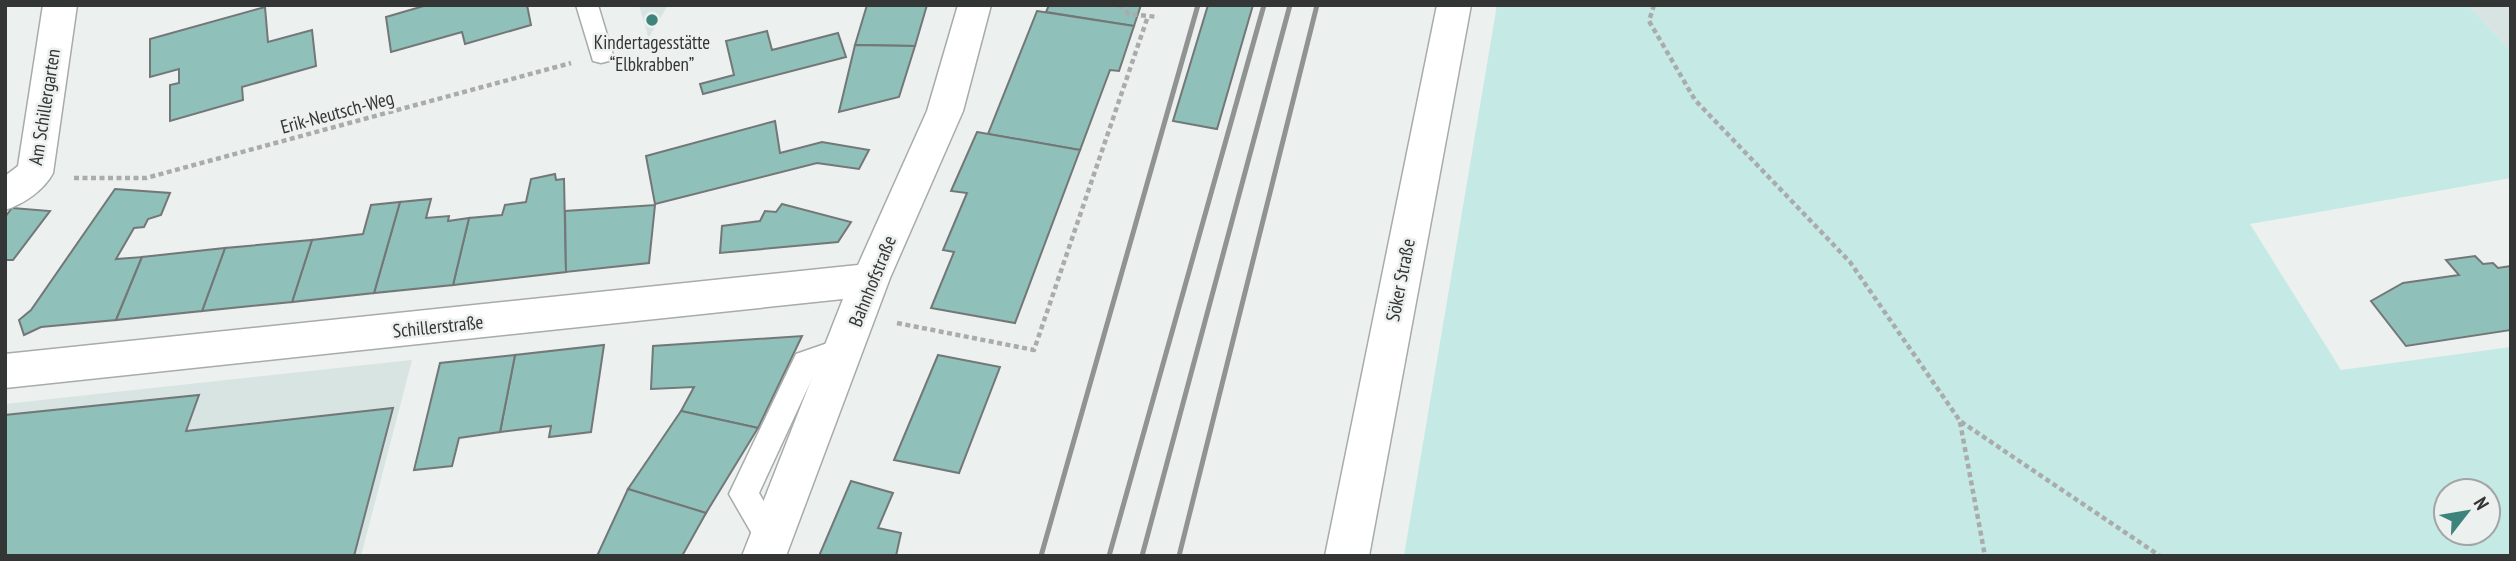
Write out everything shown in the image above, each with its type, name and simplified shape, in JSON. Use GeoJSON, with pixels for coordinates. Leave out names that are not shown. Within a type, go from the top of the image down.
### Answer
{"type":"FeatureCollection","features":[{"type":"Feature","properties":{"kind":"street","name":"Am Schillergarten"},"geometry":{"type":"LineString","coordinates":[[5,196],[35,173],[60,5]]}},
{"type":"Feature","properties":{"kind":"street","name":"Bahnhofstraße"},"geometry":{"type":"LineString","coordinates":[[766,546],[871,278],[945,111],[975,5]]}},
{"type":"Feature","properties":{"kind":"street","name":"Söker Straße"},"geometry":{"type":"LineString","coordinates":[[1347,556],[1454,5]]}},
{"type":"Feature","properties":{"kind":"street","name":"Schillerstraße"},"geometry":{"type":"LineString","coordinates":[[5,371],[841,285],[871,278]]}},
{"type":"Feature","properties":{"kind":"lane"},"geometry":{"type":"LineString","coordinates":[[587,5],[601,55]]}},
{"type":"Feature","properties":{"kind":"path"},"geometry":{"type":"LineString","coordinates":[[1119,5],[1129,14],[1158,18]]}},
{"type":"Feature","properties":{"kind":"path"},"geometry":{"type":"LineString","coordinates":[[1654,5],[1649,21],[1695,100],[1850,262],[1960,421],[2156,550],[2160,556]]}},
{"type":"Feature","properties":{"kind":"path"},"geometry":{"type":"LineString","coordinates":[[851,333],[1034,350],[1148,16]]}},
{"type":"Feature","properties":{"kind":"path","name":"Erik-Neutsch-Weg"},"geometry":{"type":"LineString","coordinates":[[35,173],[72,178],[146,178],[601,55]]}},
{"type":"Feature","properties":{"kind":"path"},"geometry":{"type":"LineString","coordinates":[[1960,421],[1985,556]]}},
{"type":"Feature","properties":{"kind":"shaded area","name":"Kindertagesstätte “Elbkrabben”"},"geometry":{"type":"Polygon","coordinates":[[[639,5],[668,5],[649,37],[648,36],[639,5]]]}},
{"type":"Feature","properties":{"kind":"shaded area"},"geometry":{"type":"Polygon","coordinates":[[[1497,5],[2467,5],[2511,51],[2511,178],[2250,224],[2341,370],[2511,347],[2511,556],[1404,556],[1497,5]]]}},
{"type":"Feature","properties":{"kind":"shaded area"},"geometry":{"type":"Polygon","coordinates":[[[2467,5],[2511,5],[2511,51],[2467,5]]]}},
{"type":"Feature","properties":{"kind":"shaded area"},"geometry":{"type":"Polygon","coordinates":[[[412,360],[361,556],[5,556],[5,404],[412,360]]]}},
{"type":"Feature","properties":{"kind":"building"},"geometry":{"type":"Polygon","coordinates":[[[427,5],[527,5],[531,25],[465,44],[462,32],[391,52],[386,17],[427,5]]]}},
{"type":"Feature","properties":{"kind":"building"},"geometry":{"type":"Polygon","coordinates":[[[867,5],[927,5],[915,46],[855,45],[867,5]]]}},
{"type":"Feature","properties":{"kind":"building"},"geometry":{"type":"Polygon","coordinates":[[[1049,5],[1141,5],[1134,26],[1046,12],[1049,5]]]}},
{"type":"Feature","properties":{"kind":"building"},"geometry":{"type":"Polygon","coordinates":[[[1208,5],[1253,5],[1217,129],[1173,121],[1208,5]]]}},
{"type":"Feature","properties":{"kind":"building"},"geometry":{"type":"Polygon","coordinates":[[[265,7],[268,42],[312,30],[316,66],[242,87],[243,100],[170,121],[170,85],[179,83],[179,69],[150,77],[150,39],[265,7]]]}},
{"type":"Feature","properties":{"kind":"building"},"geometry":{"type":"Polygon","coordinates":[[[1037,11],[1134,26],[1119,71],[1110,70],[1080,150],[988,134],[1037,11]]]}},
{"type":"Feature","properties":{"kind":"building"},"geometry":{"type":"Polygon","coordinates":[[[767,31],[772,50],[838,33],[846,57],[703,94],[700,84],[734,75],[726,41],[767,31]]]}},
{"type":"Feature","properties":{"kind":"building"},"geometry":{"type":"Polygon","coordinates":[[[855,45],[915,46],[899,97],[839,112],[855,45]]]}},
{"type":"Feature","properties":{"kind":"building"},"geometry":{"type":"Polygon","coordinates":[[[775,121],[780,153],[822,142],[869,150],[859,169],[817,163],[655,204],[646,156],[775,121]]]}},
{"type":"Feature","properties":{"kind":"building"},"geometry":{"type":"Polygon","coordinates":[[[977,132],[1080,150],[1015,323],[931,308],[954,252],[943,250],[967,193],[951,191],[977,132]]]}},
{"type":"Feature","properties":{"kind":"building"},"geometry":{"type":"Polygon","coordinates":[[[555,174],[556,180],[564,179],[566,272],[453,285],[469,218],[502,215],[505,205],[526,202],[531,179],[555,174]]]}},
{"type":"Feature","properties":{"kind":"building"},"geometry":{"type":"Polygon","coordinates":[[[115,189],[170,193],[161,215],[148,219],[144,227],[134,228],[116,259],[142,257],[116,320],[41,327],[24,335],[19,320],[31,310],[115,189]]]}},
{"type":"Feature","properties":{"kind":"building"},"geometry":{"type":"Polygon","coordinates":[[[431,199],[426,218],[449,216],[448,221],[469,218],[453,285],[374,293],[400,202],[431,199]]]}},
{"type":"Feature","properties":{"kind":"building"},"geometry":{"type":"Polygon","coordinates":[[[400,202],[374,293],[292,302],[312,240],[363,234],[371,205],[400,202]]]}},
{"type":"Feature","properties":{"kind":"building"},"geometry":{"type":"Polygon","coordinates":[[[782,204],[851,222],[838,242],[720,253],[722,226],[760,221],[765,211],[776,212],[782,204]]]}},
{"type":"Feature","properties":{"kind":"building"},"geometry":{"type":"Polygon","coordinates":[[[655,205],[649,263],[566,272],[565,211],[655,205]]]}},
{"type":"Feature","properties":{"kind":"building"},"geometry":{"type":"Polygon","coordinates":[[[12,208],[50,211],[13,260],[5,260],[5,217],[12,208]]]}},
{"type":"Feature","properties":{"kind":"building"},"geometry":{"type":"Polygon","coordinates":[[[312,240],[292,302],[202,311],[225,248],[312,240]]]}},
{"type":"Feature","properties":{"kind":"building"},"geometry":{"type":"Polygon","coordinates":[[[225,248],[202,311],[116,320],[142,257],[225,248]]]}},
{"type":"Feature","properties":{"kind":"building"},"geometry":{"type":"Polygon","coordinates":[[[2475,256],[2483,264],[2493,263],[2498,268],[2511,266],[2511,330],[2406,346],[2371,301],[2403,283],[2459,275],[2446,260],[2475,256]]]}},
{"type":"Feature","properties":{"kind":"building"},"geometry":{"type":"Polygon","coordinates":[[[802,336],[758,428],[681,411],[694,387],[651,389],[653,346],[802,336]]]}},
{"type":"Feature","properties":{"kind":"building"},"geometry":{"type":"Polygon","coordinates":[[[604,345],[591,432],[549,437],[551,426],[500,432],[515,355],[604,345]]]}},
{"type":"Feature","properties":{"kind":"building"},"geometry":{"type":"Polygon","coordinates":[[[515,355],[500,432],[459,438],[452,466],[414,470],[440,363],[515,355]]]}},
{"type":"Feature","properties":{"kind":"building"},"geometry":{"type":"Polygon","coordinates":[[[938,355],[1000,367],[959,473],[894,460],[938,355]]]}},
{"type":"Feature","properties":{"kind":"building"},"geometry":{"type":"Polygon","coordinates":[[[199,395],[186,431],[393,408],[354,556],[5,556],[5,415],[199,395]]]}},
{"type":"Feature","properties":{"kind":"building"},"geometry":{"type":"Polygon","coordinates":[[[681,411],[758,428],[706,513],[628,489],[681,411]]]}},
{"type":"Feature","properties":{"kind":"building"},"geometry":{"type":"Polygon","coordinates":[[[851,481],[893,493],[878,528],[901,533],[896,556],[819,556],[851,481]]]}},
{"type":"Feature","properties":{"kind":"building"},"geometry":{"type":"Polygon","coordinates":[[[628,489],[706,513],[682,556],[597,556],[628,489]]]}},
{"type":"Feature","properties":{"kind":"railway"},"geometry":{"type":"LineString","coordinates":[[1041,556],[1198,5]]}},
{"type":"Feature","properties":{"kind":"railway"},"geometry":{"type":"LineString","coordinates":[[1109,556],[1264,5]]}},
{"type":"Feature","properties":{"kind":"railway"},"geometry":{"type":"LineString","coordinates":[[1142,556],[1290,5]]}},
{"type":"Feature","properties":{"kind":"railway"},"geometry":{"type":"LineString","coordinates":[[1179,556],[1317,5]]}},
{"type":"Feature","properties":{"kind":"place","name":"Kindertagesstätte “Elbkrabben”"},"geometry":{"type":"Point","coordinates":[652,20]}}]}
